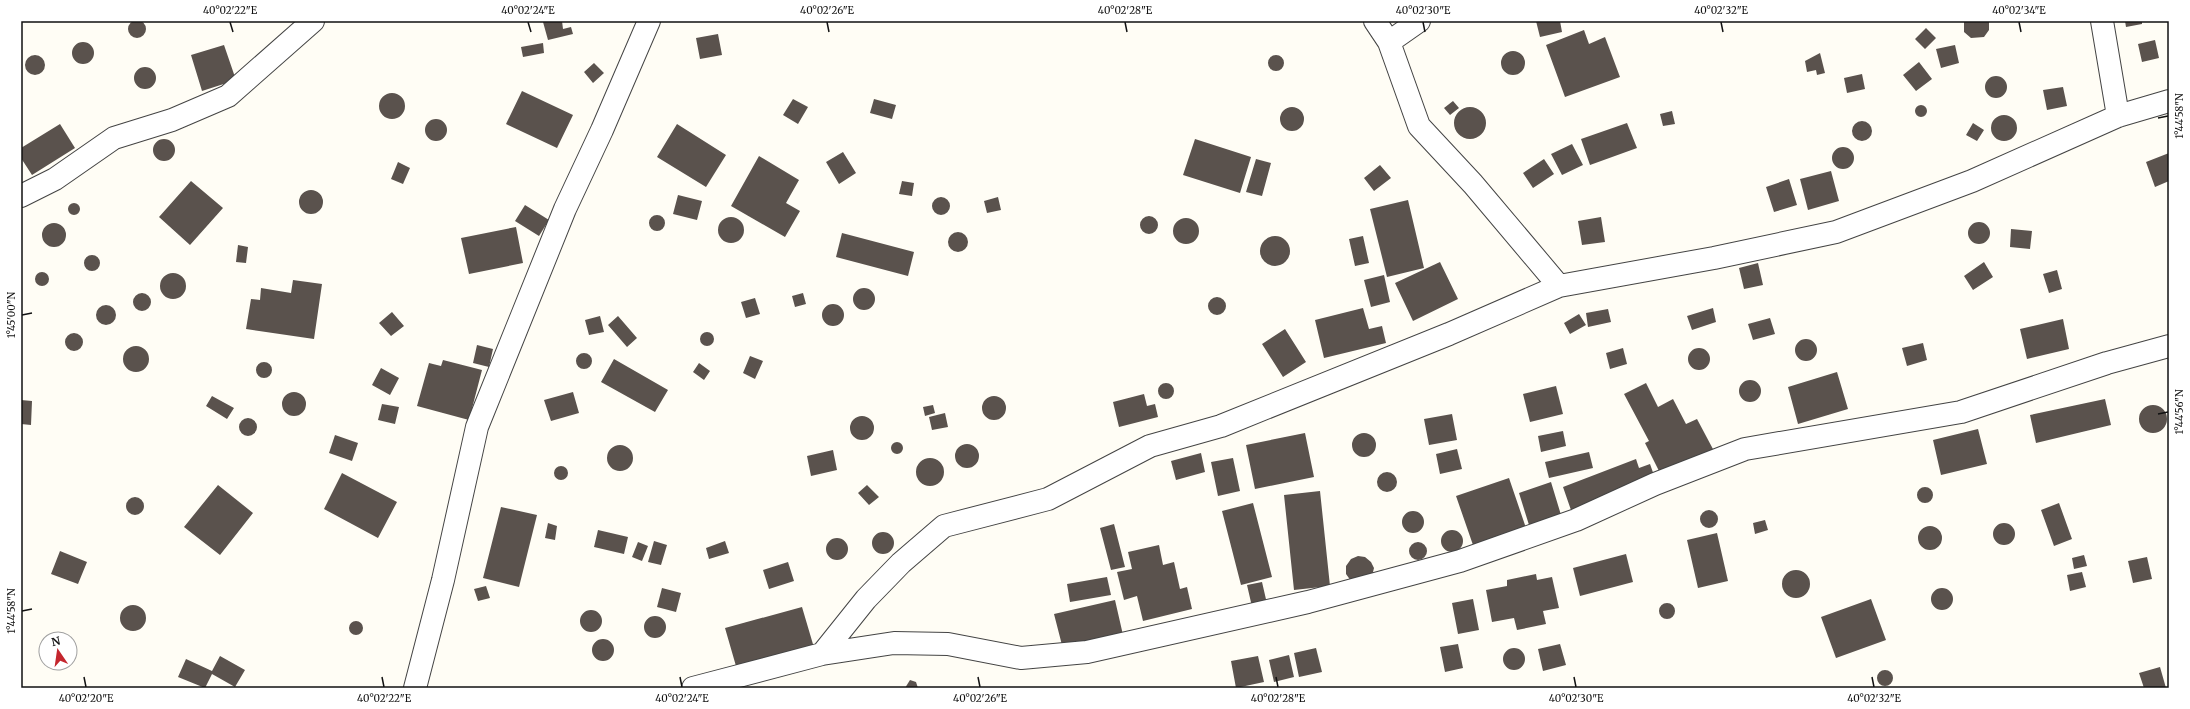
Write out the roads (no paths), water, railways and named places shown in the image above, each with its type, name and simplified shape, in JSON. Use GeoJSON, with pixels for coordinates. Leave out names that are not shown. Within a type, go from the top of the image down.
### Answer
{"type":"FeatureCollection","features":[{"type":"Feature","properties":{"kind":"street"},"geometry":{"type":"LineString","coordinates":[[21,196],[55,179],[114,138],[172,120],[228,96],[313,21]]}},
{"type":"Feature","properties":{"kind":"street"},"geometry":{"type":"LineString","coordinates":[[415,688],[443,580],[477,427],[559,223],[602,130],[648,21]]}},
{"type":"Feature","properties":{"kind":"street"},"geometry":{"type":"LineString","coordinates":[[1375,21],[1389,42],[1419,126],[1473,184],[1559,286]]}},
{"type":"Feature","properties":{"kind":"street"},"geometry":{"type":"LineString","coordinates":[[1389,42],[1419,21]]}},
{"type":"Feature","properties":{"kind":"street"},"geometry":{"type":"LineString","coordinates":[[2102,21],[2118,116]]}},
{"type":"Feature","properties":{"kind":"street"},"geometry":{"type":"LineString","coordinates":[[822,654],[866,599],[901,563],[944,526],[1048,499],[1150,446],[1221,426],[1449,334],[1559,286],[1714,258],[1836,232],[1972,181],[2118,116],[2169,100]]}},
{"type":"Feature","properties":{"kind":"street"},"geometry":{"type":"LineString","coordinates":[[693,688],[822,654],[894,643],[948,644],[1021,658],[1087,652],[1308,602],[1468,559],[1576,520],[1655,484],[1745,449],[1961,412],[2107,363],[2169,346]]}}]}
